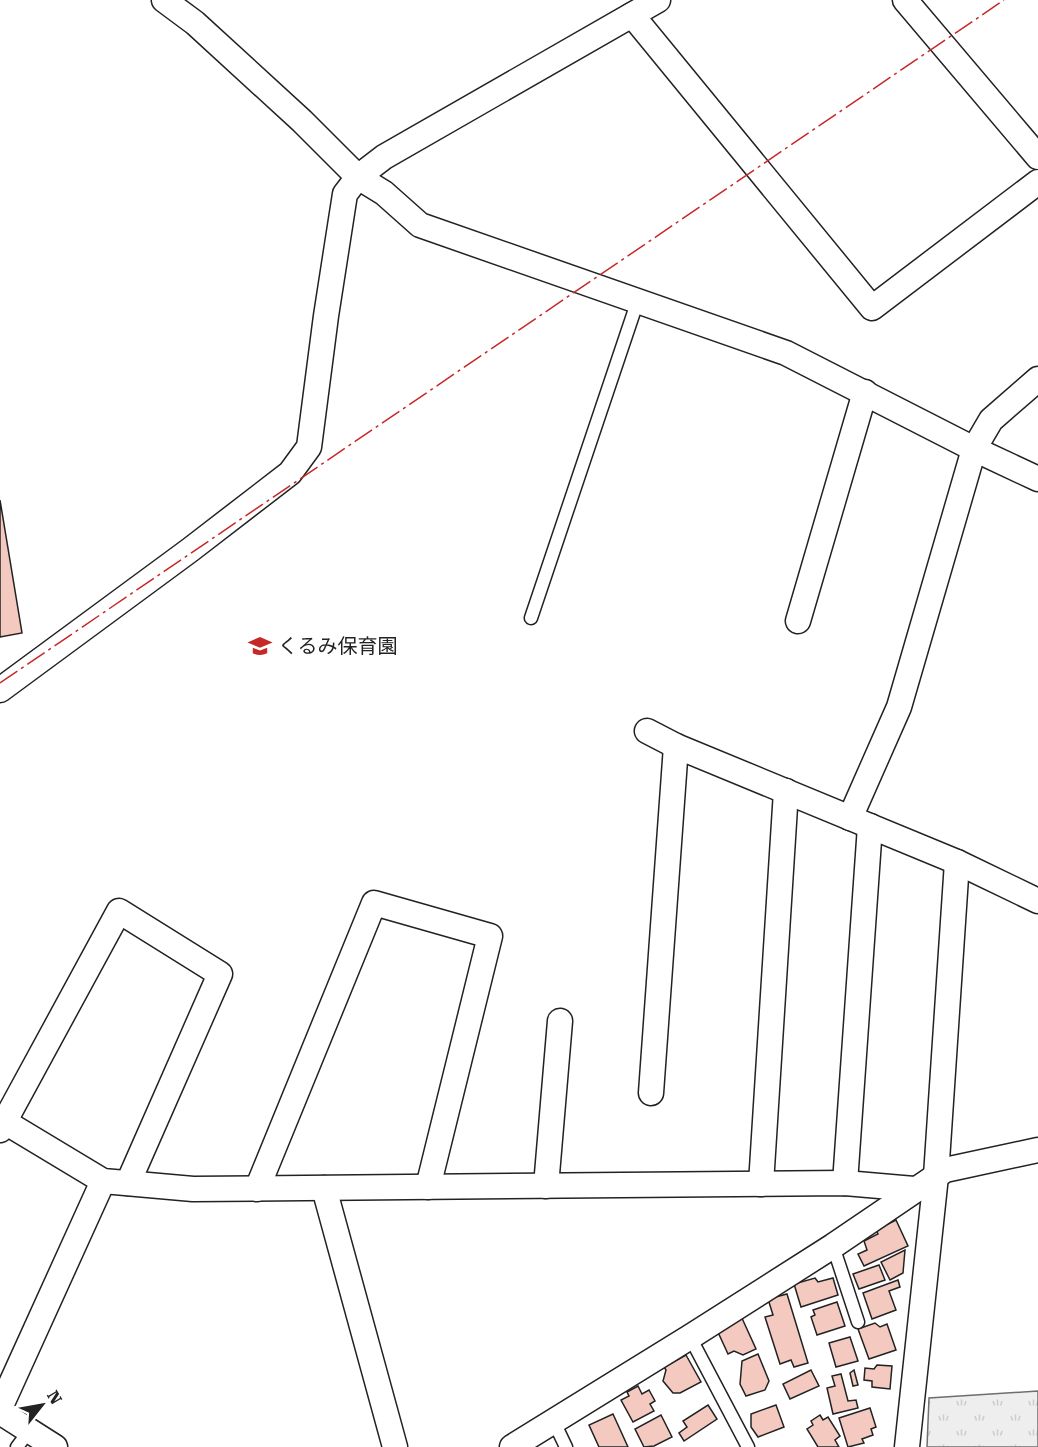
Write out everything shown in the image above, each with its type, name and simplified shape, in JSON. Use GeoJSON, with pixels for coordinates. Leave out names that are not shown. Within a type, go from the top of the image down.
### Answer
{"type":"FeatureCollection","features":[{"type":"Feature","properties":{"kind":"street"},"geometry":{"type":"LineString","coordinates":[[164,0],[195,23],[303,121],[358,177],[384,193],[420,225],[786,354],[1038,479]]}},
{"type":"Feature","properties":{"kind":"street"},"geometry":{"type":"LineString","coordinates":[[0,690],[290,473],[309,447],[345,194],[358,177],[384,156],[658,0]]}},
{"type":"Feature","properties":{"kind":"street"},"geometry":{"type":"LineString","coordinates":[[905,0],[1038,157]]}},
{"type":"Feature","properties":{"kind":"street"},"geometry":{"type":"LineString","coordinates":[[632,15],[872,308],[1038,182]]}},
{"type":"Feature","properties":{"kind":"street"},"geometry":{"type":"LineString","coordinates":[[845,1183],[860,822],[899,707],[974,449],[991,420],[1038,379]]}},
{"type":"Feature","properties":{"kind":"street"},"geometry":{"type":"LineString","coordinates":[[798,621],[865,392]]}},
{"type":"Feature","properties":{"kind":"street"},"geometry":{"type":"LineString","coordinates":[[647,731],[676,746],[957,862],[1038,901]]}},
{"type":"Feature","properties":{"kind":"street"},"geometry":{"type":"LineString","coordinates":[[651,1092],[676,746]]}},
{"type":"Feature","properties":{"kind":"street"},"geometry":{"type":"LineString","coordinates":[[760,1184],[786,791]]}},
{"type":"Feature","properties":{"kind":"street"},"geometry":{"type":"LineString","coordinates":[[908,1447],[936,1176],[957,862]]}},
{"type":"Feature","properties":{"kind":"street"},"geometry":{"type":"LineString","coordinates":[[257,1189],[374,903],[490,936],[428,1187]]}},
{"type":"Feature","properties":{"kind":"street"},"geometry":{"type":"LineString","coordinates":[[128,1183],[220,974],[119,911],[1,1124],[103,1181],[193,1189],[845,1183],[914,1190]]}},
{"type":"Feature","properties":{"kind":"street"},"geometry":{"type":"LineString","coordinates":[[546,1186],[560,1020]]}},
{"type":"Feature","properties":{"kind":"street"},"geometry":{"type":"LineString","coordinates":[[512,1447],[833,1246],[945,1170],[1038,1150]]}},
{"type":"Feature","properties":{"kind":"street"},"geometry":{"type":"LineString","coordinates":[[55,1447],[23,1439],[0,1410],[103,1181]]}},
{"type":"Feature","properties":{"kind":"street"},"geometry":{"type":"LineString","coordinates":[[324,1188],[395,1447]]}},
{"type":"Feature","properties":{"kind":"lane"},"geometry":{"type":"LineString","coordinates":[[531,618],[637,303]]}},
{"type":"Feature","properties":{"kind":"lane"},"geometry":{"type":"LineString","coordinates":[[833,1246],[858,1322]]}},
{"type":"Feature","properties":{"kind":"lane"},"geometry":{"type":"LineString","coordinates":[[690,1337],[748,1447]]}},
{"type":"Feature","properties":{"kind":"lane"},"geometry":{"type":"LineString","coordinates":[[554,1422],[566,1447]]}},
{"type":"Feature","properties":{"kind":"green space"},"geometry":{"type":"Polygon","coordinates":[[[1038,1391],[1038,1447],[927,1447],[929,1398],[1038,1391]]]}},
{"type":"Feature","properties":{"kind":"building"},"geometry":{"type":"Polygon","coordinates":[[[0,500],[22,633],[0,637],[0,500]]]}},
{"type":"Feature","properties":{"kind":"building"},"geometry":{"type":"Polygon","coordinates":[[[896,1220],[908,1246],[864,1266],[858,1254],[867,1250],[864,1241],[878,1234],[876,1230],[896,1220]]]}},
{"type":"Feature","properties":{"kind":"building"},"geometry":{"type":"Polygon","coordinates":[[[905,1250],[903,1273],[890,1280],[881,1262],[905,1250]]]}},
{"type":"Feature","properties":{"kind":"building"},"geometry":{"type":"Polygon","coordinates":[[[879,1265],[885,1280],[859,1289],[853,1274],[879,1265]]]}},
{"type":"Feature","properties":{"kind":"building"},"geometry":{"type":"Polygon","coordinates":[[[815,1278],[818,1282],[833,1278],[838,1295],[801,1307],[794,1284],[815,1278]]]}},
{"type":"Feature","properties":{"kind":"building"},"geometry":{"type":"Polygon","coordinates":[[[898,1280],[900,1287],[889,1291],[896,1310],[872,1319],[863,1293],[898,1280]]]}},
{"type":"Feature","properties":{"kind":"building"},"geometry":{"type":"Polygon","coordinates":[[[787,1294],[808,1363],[794,1367],[791,1360],[780,1364],[765,1317],[773,1315],[768,1299],[787,1294]]]}},
{"type":"Feature","properties":{"kind":"building"},"geometry":{"type":"Polygon","coordinates":[[[837,1302],[845,1326],[817,1335],[811,1317],[815,1315],[813,1310],[837,1302]]]}},
{"type":"Feature","properties":{"kind":"building"},"geometry":{"type":"Polygon","coordinates":[[[741,1316],[756,1349],[743,1355],[734,1351],[728,1354],[717,1330],[741,1316]]]}},
{"type":"Feature","properties":{"kind":"building"},"geometry":{"type":"Polygon","coordinates":[[[875,1323],[880,1327],[887,1324],[896,1350],[869,1359],[858,1329],[875,1323]]]}},
{"type":"Feature","properties":{"kind":"building"},"geometry":{"type":"Polygon","coordinates":[[[850,1337],[858,1361],[836,1367],[829,1343],[850,1337]]]}},
{"type":"Feature","properties":{"kind":"building"},"geometry":{"type":"Polygon","coordinates":[[[758,1354],[769,1381],[765,1390],[746,1396],[740,1384],[742,1361],[758,1354]]]}},
{"type":"Feature","properties":{"kind":"building"},"geometry":{"type":"Polygon","coordinates":[[[686,1355],[701,1382],[680,1393],[673,1393],[663,1381],[666,1370],[664,1367],[686,1355]]]}},
{"type":"Feature","properties":{"kind":"building"},"geometry":{"type":"Polygon","coordinates":[[[877,1365],[892,1366],[890,1389],[872,1387],[872,1381],[864,1380],[865,1368],[874,1369],[877,1365]]]}},
{"type":"Feature","properties":{"kind":"building"},"geometry":{"type":"Polygon","coordinates":[[[811,1370],[819,1386],[790,1399],[783,1384],[811,1370]]]}},
{"type":"Feature","properties":{"kind":"building"},"geometry":{"type":"Polygon","coordinates":[[[854,1370],[858,1385],[853,1386],[850,1373],[854,1370]]]}},
{"type":"Feature","properties":{"kind":"building"},"geometry":{"type":"Polygon","coordinates":[[[841,1374],[848,1401],[856,1400],[858,1408],[833,1414],[827,1388],[835,1386],[832,1376],[841,1374]]]}},
{"type":"Feature","properties":{"kind":"building"},"geometry":{"type":"Polygon","coordinates":[[[638,1386],[642,1394],[649,1390],[655,1401],[650,1404],[654,1411],[633,1422],[621,1400],[629,1396],[627,1392],[638,1386]]]}},
{"type":"Feature","properties":{"kind":"building"},"geometry":{"type":"Polygon","coordinates":[[[708,1405],[717,1419],[684,1441],[679,1433],[687,1427],[683,1421],[708,1405]]]}},
{"type":"Feature","properties":{"kind":"building"},"geometry":{"type":"Polygon","coordinates":[[[776,1405],[784,1427],[758,1437],[751,1427],[751,1414],[776,1405]]]}},
{"type":"Feature","properties":{"kind":"building"},"geometry":{"type":"Polygon","coordinates":[[[870,1408],[876,1427],[871,1429],[873,1435],[862,1439],[864,1443],[848,1447],[839,1418],[870,1408]]]}},
{"type":"Feature","properties":{"kind":"building"},"geometry":{"type":"Polygon","coordinates":[[[613,1414],[628,1447],[599,1447],[589,1425],[613,1414]]]}},
{"type":"Feature","properties":{"kind":"building"},"geometry":{"type":"Polygon","coordinates":[[[661,1415],[672,1437],[654,1446],[644,1447],[635,1429],[661,1415]]]}},
{"type":"Feature","properties":{"kind":"building"},"geometry":{"type":"Polygon","coordinates":[[[820,1415],[823,1420],[828,1417],[840,1436],[835,1440],[839,1447],[818,1447],[807,1429],[813,1425],[811,1421],[820,1415]]]}},
{"type":"Feature","properties":{"kind":"power"},"geometry":{"type":"LineString","coordinates":[[0,683],[1004,0]]}},
{"type":"Feature","properties":{"kind":"place","name":"くるみ保育園"},"geometry":{"type":"Point","coordinates":[260,646]}}]}
